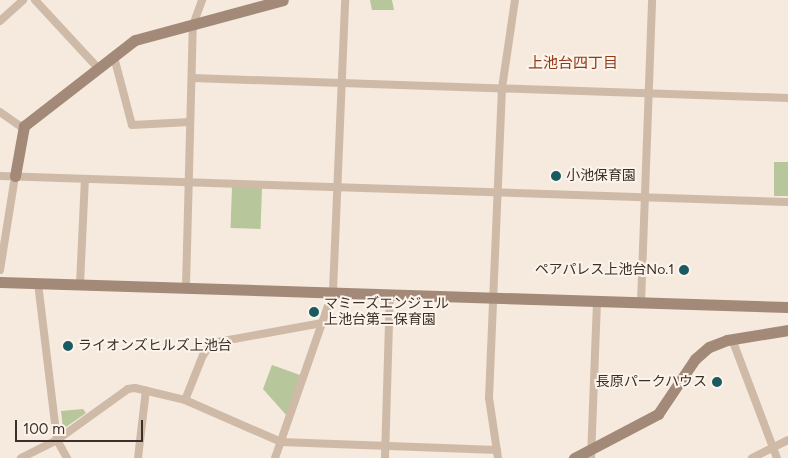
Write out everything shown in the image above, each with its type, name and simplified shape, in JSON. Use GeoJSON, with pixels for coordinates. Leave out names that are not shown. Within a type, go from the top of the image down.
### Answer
{"type":"FeatureCollection","features":[{"type":"Feature","properties":{"kind":"street"},"geometry":{"type":"LineString","coordinates":[[0,22],[23,0]]}},
{"type":"Feature","properties":{"kind":"street"},"geometry":{"type":"LineString","coordinates":[[35,0],[98,68]]}},
{"type":"Feature","properties":{"kind":"street"},"geometry":{"type":"LineString","coordinates":[[186,286],[193,25],[202,0]]}},
{"type":"Feature","properties":{"kind":"street"},"geometry":{"type":"LineString","coordinates":[[0,270],[22,128],[135,40],[283,0]]}},
{"type":"Feature","properties":{"kind":"street"},"geometry":{"type":"LineString","coordinates":[[275,458],[333,291],[345,0]]}},
{"type":"Feature","properties":{"kind":"street"},"geometry":{"type":"LineString","coordinates":[[21,458],[57,440],[128,389],[146,390],[185,400],[281,442],[437,448],[498,454],[489,398],[502,88],[515,0]]}},
{"type":"Feature","properties":{"kind":"street"},"geometry":{"type":"LineString","coordinates":[[641,303],[652,0]]}},
{"type":"Feature","properties":{"kind":"street"},"geometry":{"type":"LineString","coordinates":[[114,57],[132,125],[190,122]]}},
{"type":"Feature","properties":{"kind":"street"},"geometry":{"type":"LineString","coordinates":[[192,78],[788,98]]}},
{"type":"Feature","properties":{"kind":"street"},"geometry":{"type":"LineString","coordinates":[[0,112],[22,128]]}},
{"type":"Feature","properties":{"kind":"street"},"geometry":{"type":"LineString","coordinates":[[0,176],[788,202]]}},
{"type":"Feature","properties":{"kind":"street"},"geometry":{"type":"LineString","coordinates":[[80,284],[84,179]]}},
{"type":"Feature","properties":{"kind":"street"},"geometry":{"type":"LineString","coordinates":[[0,282],[186,286],[788,307]]}},
{"type":"Feature","properties":{"kind":"street"},"geometry":{"type":"LineString","coordinates":[[38,283],[57,440],[67,458]]}},
{"type":"Feature","properties":{"kind":"street"},"geometry":{"type":"LineString","coordinates":[[385,458],[390,294]]}},
{"type":"Feature","properties":{"kind":"street"},"geometry":{"type":"LineString","coordinates":[[591,453],[597,300]]}},
{"type":"Feature","properties":{"kind":"street"},"geometry":{"type":"LineString","coordinates":[[185,400],[203,355],[212,343],[322,323]]}},
{"type":"Feature","properties":{"kind":"street"},"geometry":{"type":"LineString","coordinates":[[574,458],[591,453],[654,418],[665,406],[695,359],[709,347],[732,339],[788,330]]}},
{"type":"Feature","properties":{"kind":"street"},"geometry":{"type":"LineString","coordinates":[[732,339],[777,458]]}},
{"type":"Feature","properties":{"kind":"street"},"geometry":{"type":"LineString","coordinates":[[138,458],[146,390]]}},
{"type":"Feature","properties":{"kind":"street"},"geometry":{"type":"LineString","coordinates":[[752,458],[788,440]]}},
{"type":"Feature","properties":{"kind":"street"},"geometry":{"type":"LineString","coordinates":[[436,458],[437,448]]}},
{"type":"Feature","properties":{"kind":"green space"},"geometry":{"type":"Polygon","coordinates":[[[370,0],[392,0],[394,10],[372,10],[370,0]]]}},
{"type":"Feature","properties":{"kind":"green space"},"geometry":{"type":"Polygon","coordinates":[[[774,162],[788,162],[788,196],[774,196],[774,162]]]}},
{"type":"Feature","properties":{"kind":"green space"},"geometry":{"type":"Polygon","coordinates":[[[232,187],[262,188],[261,229],[231,228],[232,187]]]}},
{"type":"Feature","properties":{"kind":"green space"},"geometry":{"type":"Polygon","coordinates":[[[272,365],[300,375],[287,416],[263,389],[272,365]]]}},
{"type":"Feature","properties":{"kind":"green space"},"geometry":{"type":"Polygon","coordinates":[[[83,409],[86,413],[63,429],[61,411],[83,409]]]}},
{"type":"Feature","properties":{"kind":"place","name":"小池保育園"},"geometry":{"type":"Point","coordinates":[556,176]}},
{"type":"Feature","properties":{"kind":"place","name":"ペアパレス上池台No.1"},"geometry":{"type":"Point","coordinates":[684,270]}},
{"type":"Feature","properties":{"kind":"place","name":"マミーズエンジェル 上池台第二保育園"},"geometry":{"type":"Point","coordinates":[314,312]}},
{"type":"Feature","properties":{"kind":"place","name":"ライオンズヒルズ上池台"},"geometry":{"type":"Point","coordinates":[68,346]}},
{"type":"Feature","properties":{"kind":"place","name":"長原パークハウス"},"geometry":{"type":"Point","coordinates":[717,382]}},
{"type":"Feature","properties":{"kind":"district","name":"上池台四丁目"},"geometry":{"type":"Point","coordinates":[573,64]}}]}
